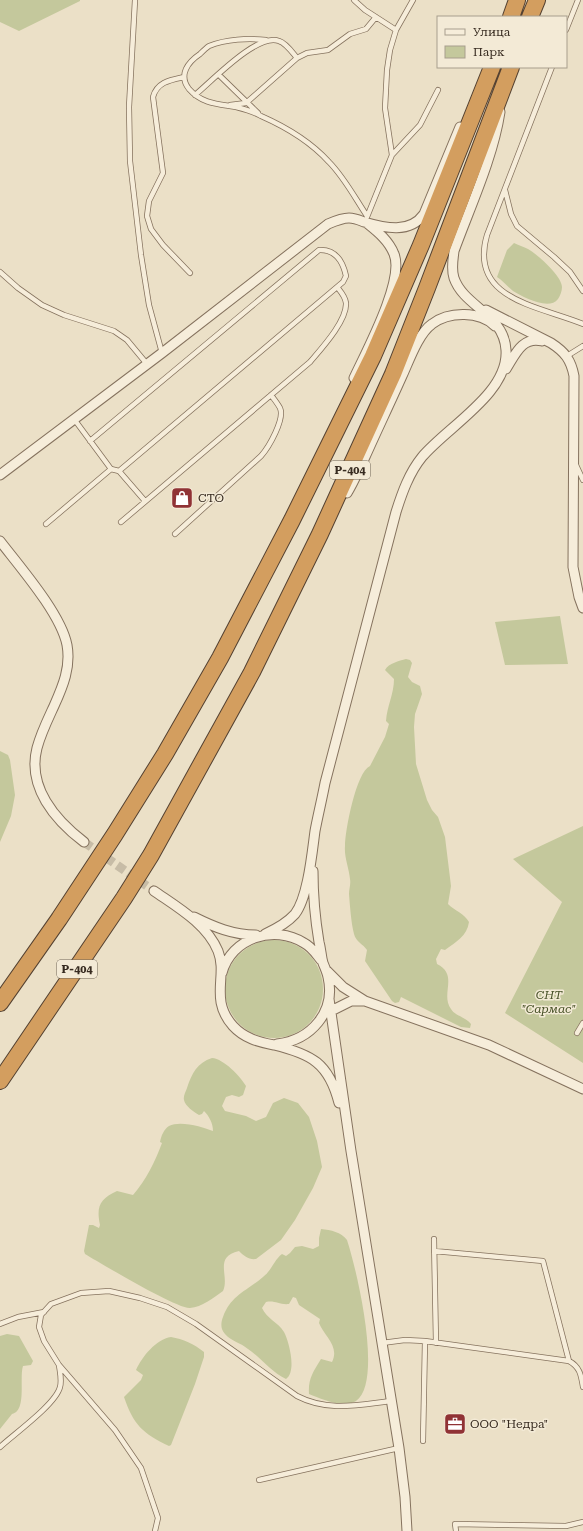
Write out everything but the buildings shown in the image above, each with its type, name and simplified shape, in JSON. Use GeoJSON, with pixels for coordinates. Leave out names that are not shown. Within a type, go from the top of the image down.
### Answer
{"type":"FeatureCollection","features":[{"type":"Feature","properties":{"kind":"highway"},"geometry":{"type":"LineString","coordinates":[[511,16],[517,0]]}},
{"type":"Feature","properties":{"kind":"highway"},"geometry":{"type":"LineString","coordinates":[[530,16],[537,0]]}},
{"type":"Feature","properties":{"kind":"highway","name":"Р-404"},"geometry":{"type":"LineString","coordinates":[[0,1081],[99,936],[151,855],[252,672],[320,534],[392,374],[427,288],[511,68]]}},
{"type":"Feature","properties":{"kind":"highway","name":"Р-404"},"geometry":{"type":"LineString","coordinates":[[0,1003],[86,878],[165,754],[220,658],[337,430],[392,314],[489,74]]}},
{"type":"Feature","properties":{"kind":"street"},"geometry":{"type":"LineString","coordinates":[[0,475],[162,353],[328,224],[336,220],[349,218],[366,219],[397,228],[409,226],[420,219],[424,214],[467,111],[489,74]]}},
{"type":"Feature","properties":{"kind":"street"},"geometry":{"type":"LineString","coordinates":[[500,379],[505,362],[506,351],[502,334],[492,320],[465,295],[454,278],[453,264],[454,251],[490,153],[498,125],[503,89]]}},
{"type":"Feature","properties":{"kind":"street"},"geometry":{"type":"LineString","coordinates":[[292,520],[308,469],[352,382],[383,315],[395,274],[395,255],[391,247],[382,235],[366,219]]}},
{"type":"Feature","properties":{"kind":"street"},"geometry":{"type":"LineString","coordinates":[[476,304],[551,343],[561,350],[572,364],[574,376],[573,566],[579,597],[583,608]]}},
{"type":"Feature","properties":{"kind":"street"},"geometry":{"type":"LineString","coordinates":[[320,534],[349,489],[412,353],[426,330],[441,318],[454,315],[467,315],[481,318],[492,324],[502,334]]}},
{"type":"Feature","properties":{"kind":"street"},"geometry":{"type":"LineString","coordinates":[[219,985],[225,964],[234,951],[248,940],[263,935],[286,923],[298,909],[305,891],[327,776],[396,512],[406,482],[412,471],[430,447],[484,398],[500,379],[524,343],[530,340],[537,340],[551,343]]}},
{"type":"Feature","properties":{"kind":"street"},"geometry":{"type":"LineString","coordinates":[[0,541],[53,612],[62,629],[67,644],[67,674],[36,749],[35,774],[39,788],[54,814],[84,842]]}},
{"type":"Feature","properties":{"kind":"street"},"geometry":{"type":"LineString","coordinates":[[314,848],[313,887],[315,909],[330,989],[329,999],[321,1019]]}},
{"type":"Feature","properties":{"kind":"street"},"geometry":{"type":"LineString","coordinates":[[154,891],[179,909],[208,934],[215,944],[220,961],[219,985],[221,1002],[233,1026],[253,1040],[297,1052],[317,1063],[330,1076],[336,1090],[351,1151]]}},
{"type":"Feature","properties":{"kind":"street"},"geometry":{"type":"LineString","coordinates":[[179,909],[216,928],[228,932],[251,935],[277,934],[296,938],[314,950],[325,966],[343,987],[365,1001],[483,1043],[583,1088]]}},
{"type":"Feature","properties":{"kind":"street"},"geometry":{"type":"LineString","coordinates":[[329,999],[351,1151],[398,1448],[405,1497],[407,1531]]}},
{"type":"Feature","properties":{"kind":"street"},"geometry":{"type":"LineString","coordinates":[[264,1043],[275,1044],[298,1039],[314,1028],[331,1010],[351,1001],[365,1001]]}},
{"type":"Feature","properties":{"kind":"lane"},"geometry":{"type":"LineString","coordinates":[[135,0],[129,107],[130,161],[141,255],[149,305],[162,353]]}},
{"type":"Feature","properties":{"kind":"lane"},"geometry":{"type":"LineString","coordinates":[[354,0],[396,30]]}},
{"type":"Feature","properties":{"kind":"lane"},"geometry":{"type":"LineString","coordinates":[[392,155],[385,108],[387,70],[390,50],[396,30],[413,0]]}},
{"type":"Feature","properties":{"kind":"lane"},"geometry":{"type":"LineString","coordinates":[[567,28],[578,0]]}},
{"type":"Feature","properties":{"kind":"lane"},"geometry":{"type":"LineString","coordinates":[[225,106],[246,103],[297,58],[307,53],[328,50],[350,34],[366,29],[376,17]]}},
{"type":"Feature","properties":{"kind":"lane"},"geometry":{"type":"LineString","coordinates":[[297,58],[279,41],[254,39],[234,40],[209,46],[186,67],[184,77],[188,87],[196,95],[208,102],[237,107],[260,115],[295,134],[329,162],[366,219]]}},
{"type":"Feature","properties":{"kind":"lane"},"geometry":{"type":"LineString","coordinates":[[196,95],[247,50],[266,40]]}},
{"type":"Feature","properties":{"kind":"lane"},"geometry":{"type":"LineString","coordinates":[[552,68],[486,239],[483,261],[488,276],[496,285],[512,297],[583,324]]}},
{"type":"Feature","properties":{"kind":"lane"},"geometry":{"type":"LineString","coordinates":[[219,75],[260,115]]}},
{"type":"Feature","properties":{"kind":"lane"},"geometry":{"type":"LineString","coordinates":[[184,77],[168,80],[160,85],[155,91],[154,97],[163,173],[149,201],[148,216],[151,229],[190,273]]}},
{"type":"Feature","properties":{"kind":"lane"},"geometry":{"type":"LineString","coordinates":[[366,219],[392,155],[420,125],[438,90]]}},
{"type":"Feature","properties":{"kind":"lane"},"geometry":{"type":"LineString","coordinates":[[504,190],[510,214],[517,226],[570,272],[583,291]]}},
{"type":"Feature","properties":{"kind":"lane"},"geometry":{"type":"LineString","coordinates":[[90,441],[320,250],[326,249],[332,251],[338,257],[346,276],[343,282],[119,471]]}},
{"type":"Feature","properties":{"kind":"lane"},"geometry":{"type":"LineString","coordinates":[[0,272],[18,288],[42,305],[64,315],[114,331],[127,340],[147,364]]}},
{"type":"Feature","properties":{"kind":"lane"},"geometry":{"type":"LineString","coordinates":[[121,522],[310,362],[326,343],[342,318],[346,305],[344,296],[337,287]]}},
{"type":"Feature","properties":{"kind":"lane"},"geometry":{"type":"LineString","coordinates":[[567,356],[583,346]]}},
{"type":"Feature","properties":{"kind":"lane"},"geometry":{"type":"LineString","coordinates":[[567,356],[583,352]]}},
{"type":"Feature","properties":{"kind":"lane"},"geometry":{"type":"LineString","coordinates":[[174,534],[268,448],[281,419],[281,409],[271,395]]}},
{"type":"Feature","properties":{"kind":"lane"},"geometry":{"type":"LineString","coordinates":[[74,419],[111,469],[119,471],[145,501]]}},
{"type":"Feature","properties":{"kind":"lane"},"geometry":{"type":"LineString","coordinates":[[574,460],[583,480]]}},
{"type":"Feature","properties":{"kind":"lane"},"geometry":{"type":"LineString","coordinates":[[46,524],[111,469]]}},
{"type":"Feature","properties":{"kind":"lane"},"geometry":{"type":"LineString","coordinates":[[577,1033],[583,1023]]}},
{"type":"Feature","properties":{"kind":"lane"},"geometry":{"type":"LineString","coordinates":[[434,1239],[436,1343]]}},
{"type":"Feature","properties":{"kind":"lane"},"geometry":{"type":"LineString","coordinates":[[434,1251],[543,1261],[569,1361]]}},
{"type":"Feature","properties":{"kind":"lane"},"geometry":{"type":"LineString","coordinates":[[155,1531],[158,1518],[141,1468],[115,1430],[59,1365],[44,1341],[39,1327],[41,1315],[51,1304],[81,1293],[109,1291],[140,1298],[167,1307],[196,1324],[297,1396],[309,1402],[323,1406],[338,1407],[391,1401]]}},
{"type":"Feature","properties":{"kind":"lane"},"geometry":{"type":"LineString","coordinates":[[0,1324],[18,1317],[44,1312]]}},
{"type":"Feature","properties":{"kind":"lane"},"geometry":{"type":"LineString","coordinates":[[382,1343],[405,1340],[425,1341],[569,1361],[576,1365],[581,1372],[583,1387]]}},
{"type":"Feature","properties":{"kind":"lane"},"geometry":{"type":"LineString","coordinates":[[423,1441],[425,1341]]}},
{"type":"Feature","properties":{"kind":"lane"},"geometry":{"type":"LineString","coordinates":[[0,1447],[53,1401],[60,1389],[61,1380],[59,1365]]}},
{"type":"Feature","properties":{"kind":"lane"},"geometry":{"type":"LineString","coordinates":[[259,1480],[398,1448]]}},
{"type":"Feature","properties":{"kind":"lane"},"geometry":{"type":"LineString","coordinates":[[456,1531],[455,1524],[566,1526],[583,1522]]}},
{"type":"Feature","properties":{"kind":"lane"},"geometry":{"type":"LineString","coordinates":[[506,1525],[506,1531]]}},
{"type":"Feature","properties":{"kind":"green space"},"geometry":{"type":"Polygon","coordinates":[[[0,0],[80,1],[19,31],[0,22],[0,0]]]}},
{"type":"Feature","properties":{"kind":"green space"},"geometry":{"type":"Polygon","coordinates":[[[514,243],[528,249],[554,271],[561,282],[562,290],[558,299],[554,302],[549,304],[536,302],[529,299],[513,291],[497,277],[507,250],[514,243]]]}},
{"type":"Feature","properties":{"kind":"green space"},"geometry":{"type":"Polygon","coordinates":[[[560,616],[568,664],[505,665],[495,622],[560,616]]]}},
{"type":"Feature","properties":{"kind":"green space"},"geometry":{"type":"Polygon","coordinates":[[[406,659],[410,660],[412,663],[408,677],[412,682],[420,686],[422,694],[415,714],[414,727],[416,764],[427,800],[432,810],[438,817],[445,837],[451,886],[448,904],[465,916],[469,922],[463,935],[445,950],[441,949],[436,959],[437,964],[443,968],[447,974],[448,1003],[453,1011],[471,1024],[470,1028],[461,1027],[401,997],[399,1002],[395,1003],[392,1001],[365,961],[367,950],[355,937],[352,924],[349,894],[350,881],[345,850],[349,816],[360,779],[370,766],[385,737],[389,724],[386,721],[394,679],[385,670],[392,664],[406,659]]]}},
{"type":"Feature","properties":{"kind":"green space"},"geometry":{"type":"Polygon","coordinates":[[[0,751],[8,755],[10,760],[15,795],[11,816],[0,842],[0,751]]]}},
{"type":"Feature","properties":{"kind":"green space","name":"СНТ \"Сармас\""},"geometry":{"type":"Polygon","coordinates":[[[583,826],[583,1063],[505,1013],[562,902],[513,859],[583,826]]]}},
{"type":"Feature","properties":{"kind":"green space"},"geometry":{"type":"Polygon","coordinates":[[[274,940],[293,944],[308,955],[319,970],[323,989],[319,1008],[308,1023],[293,1034],[274,1038],[255,1034],[240,1023],[229,1008],[225,989],[229,970],[240,955],[255,944],[274,940]]]}},
{"type":"Feature","properties":{"kind":"green space"},"geometry":{"type":"Polygon","coordinates":[[[212,1058],[222,1061],[236,1073],[246,1086],[243,1095],[239,1097],[232,1095],[226,1097],[222,1106],[225,1111],[246,1116],[256,1121],[266,1117],[273,1103],[284,1098],[298,1103],[309,1117],[317,1141],[322,1167],[313,1188],[295,1220],[281,1240],[256,1259],[251,1259],[239,1251],[231,1254],[224,1262],[225,1285],[223,1291],[203,1304],[190,1308],[170,1301],[138,1285],[85,1254],[84,1251],[89,1225],[99,1228],[99,1208],[103,1200],[117,1191],[133,1195],[153,1164],[162,1143],[160,1142],[162,1135],[167,1127],[174,1124],[185,1124],[198,1126],[213,1131],[211,1122],[206,1113],[204,1111],[199,1115],[192,1111],[188,1107],[184,1098],[196,1069],[202,1063],[212,1058]]]}},
{"type":"Feature","properties":{"kind":"green space"},"geometry":{"type":"Polygon","coordinates":[[[321,1229],[336,1232],[347,1240],[356,1274],[365,1324],[368,1349],[368,1372],[364,1390],[356,1401],[345,1404],[339,1404],[309,1394],[310,1380],[321,1359],[332,1362],[334,1351],[333,1346],[321,1328],[319,1323],[320,1319],[299,1305],[296,1298],[293,1297],[289,1304],[266,1302],[262,1308],[264,1312],[282,1329],[288,1342],[292,1363],[291,1370],[286,1379],[276,1373],[245,1347],[227,1336],[223,1332],[221,1323],[230,1303],[266,1274],[282,1254],[286,1256],[295,1247],[302,1246],[313,1249],[319,1246],[321,1229]]]}},
{"type":"Feature","properties":{"kind":"green space"},"geometry":{"type":"Polygon","coordinates":[[[7,1334],[19,1336],[33,1361],[31,1365],[23,1366],[21,1401],[17,1412],[12,1414],[0,1429],[0,1336],[7,1334]]]}},
{"type":"Feature","properties":{"kind":"green space"},"geometry":{"type":"Polygon","coordinates":[[[171,1337],[196,1347],[204,1352],[204,1357],[195,1384],[171,1445],[169,1446],[152,1437],[140,1427],[131,1414],[124,1397],[141,1380],[143,1375],[136,1370],[146,1354],[160,1341],[171,1337]]]}},
{"type":"Feature","properties":{"kind":"tunnel"},"geometry":{"type":"LineString","coordinates":[[84,842],[154,891]]}},
{"type":"Feature","properties":{"kind":"place","name":"СТО"},"geometry":{"type":"Point","coordinates":[182,498]}},
{"type":"Feature","properties":{"kind":"place","name":"ООО \"Недра\""},"geometry":{"type":"Point","coordinates":[455,1424]}}]}
